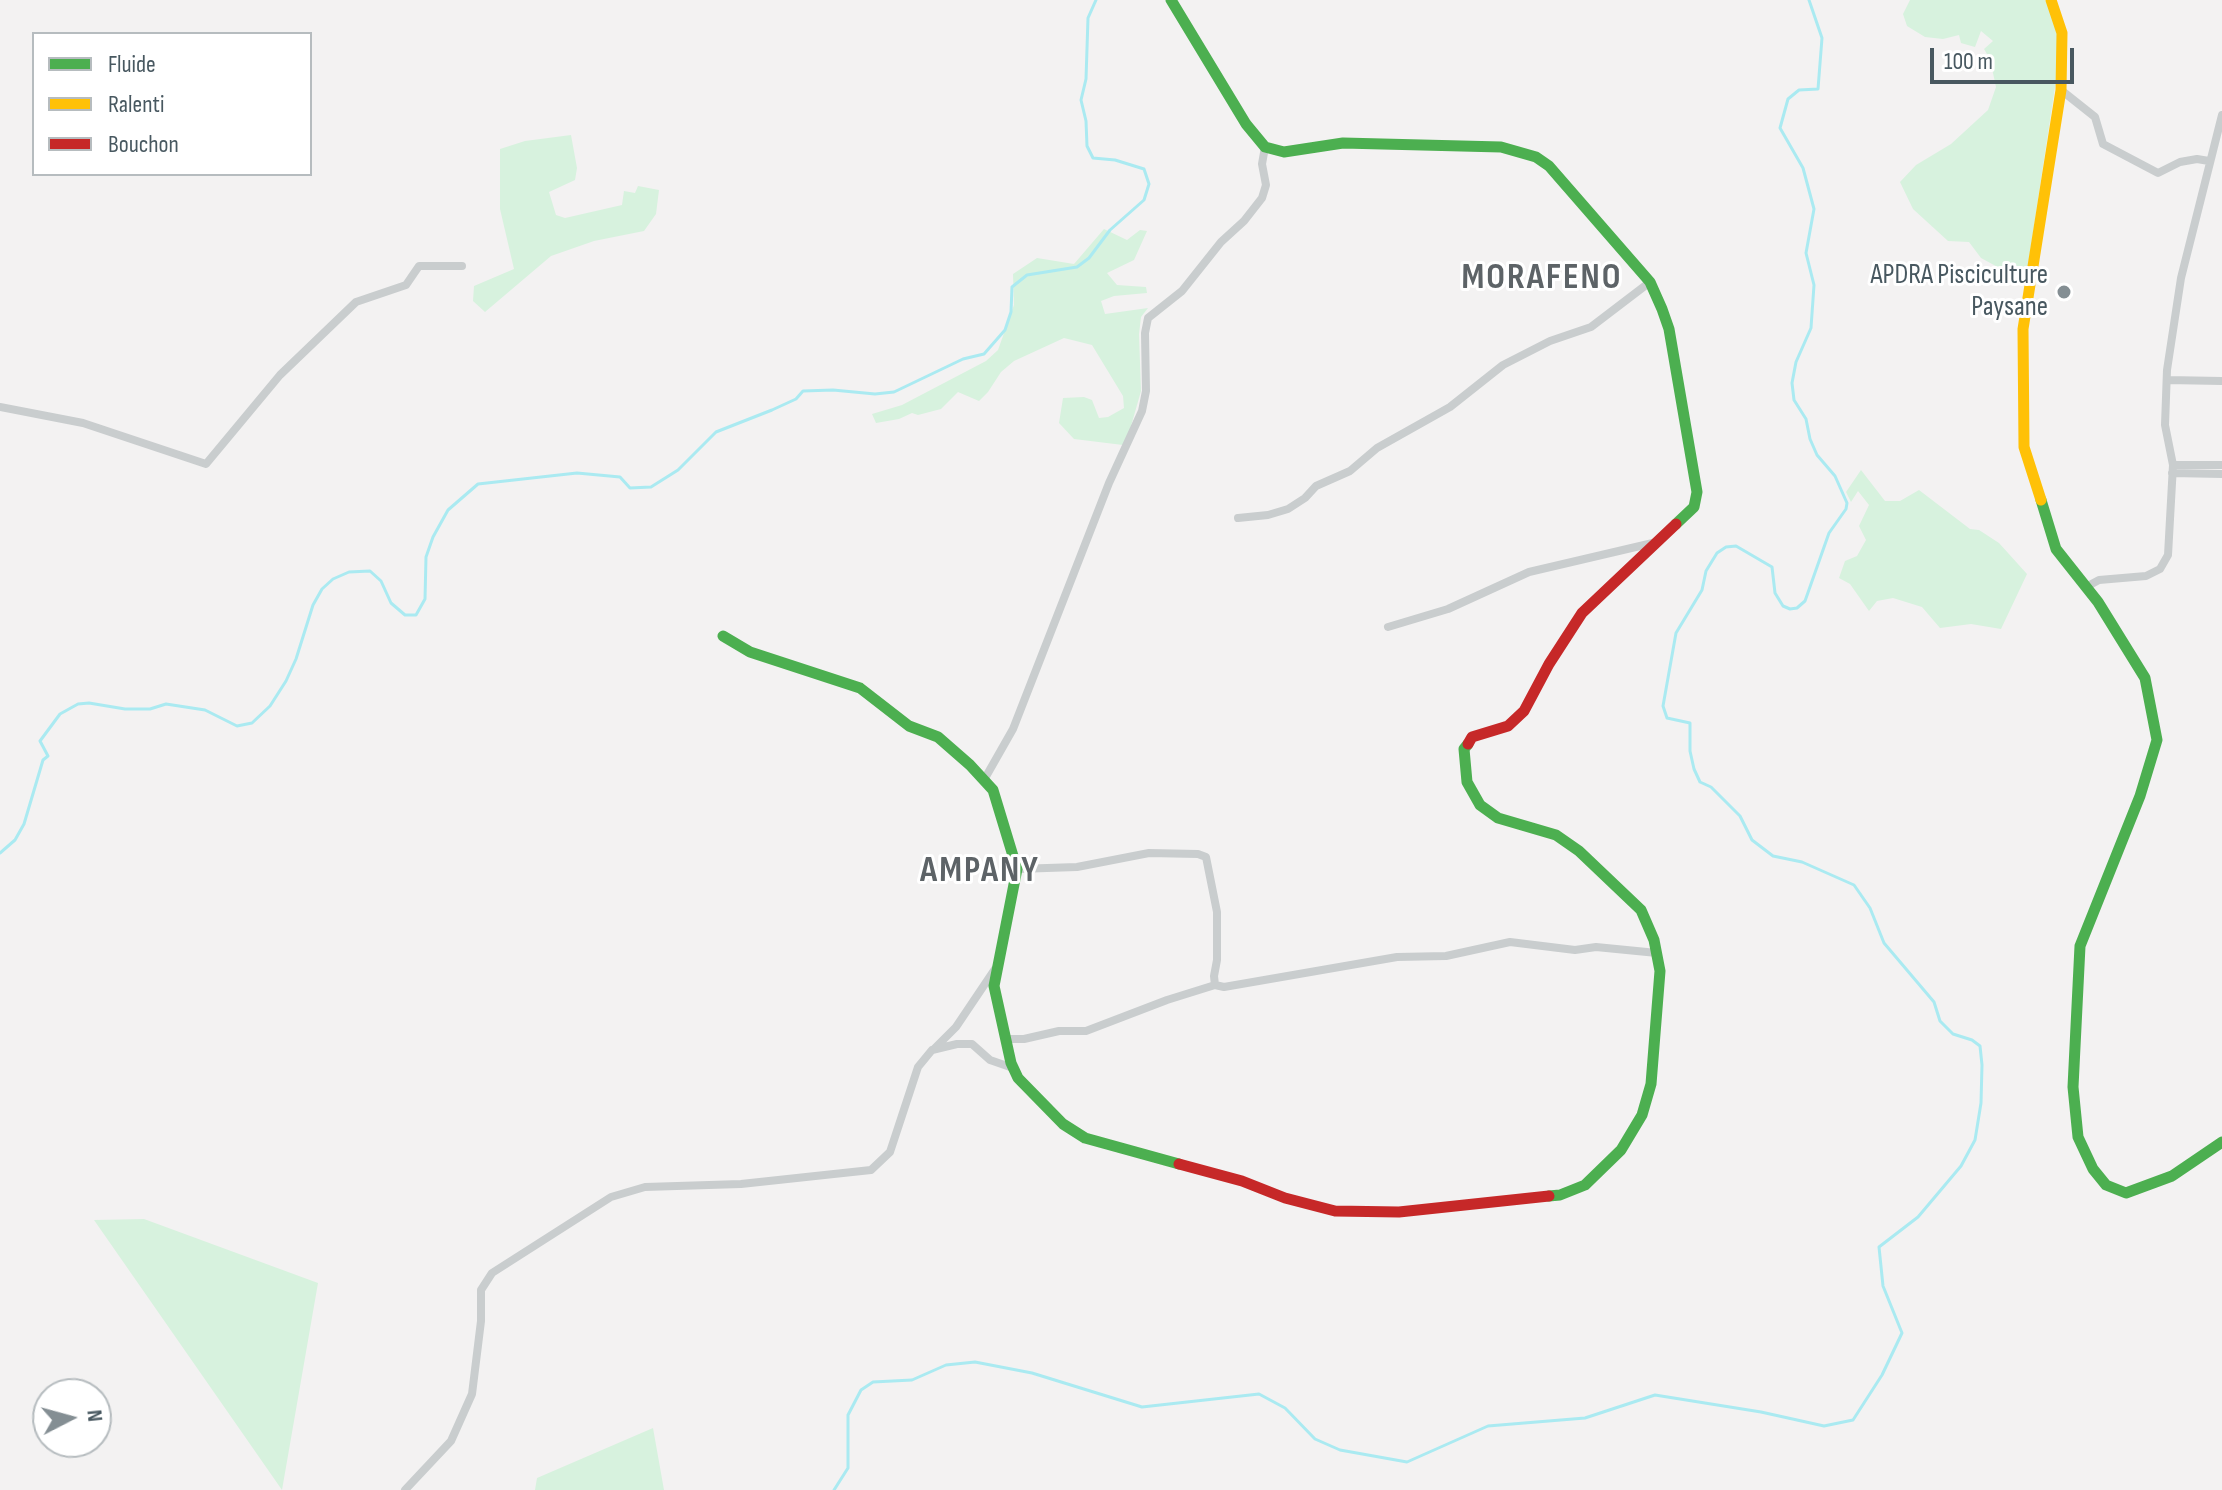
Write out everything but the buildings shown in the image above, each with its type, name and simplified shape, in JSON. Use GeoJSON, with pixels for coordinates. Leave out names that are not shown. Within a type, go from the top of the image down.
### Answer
{"type":"FeatureCollection","features":[{"type":"Feature","properties":{"kind":"street"},"geometry":{"type":"LineString","coordinates":[[723,636],[750,652],[860,688],[909,726],[938,737],[993,790],[1017,869],[994,986],[1013,1068],[1018,1078],[1063,1124],[1085,1138],[1242,1181],[1285,1198],[1335,1211],[1399,1212],[1560,1195],[1585,1185],[1621,1150],[1642,1115],[1651,1084],[1660,971],[1654,940],[1641,910],[1579,851],[1556,835],[1498,818],[1480,805],[1467,782],[1464,749],[1472,737],[1508,726],[1524,711],[1549,664],[1582,613],[1694,507],[1697,492],[1669,329],[1650,282],[1549,166],[1536,157],[1501,147],[1454,144],[1343,143],[1284,152],[1265,147],[1246,124],[1171,0]]}},
{"type":"Feature","properties":{"kind":"street"},"geometry":{"type":"LineString","coordinates":[[2051,0],[2062,33],[2061,90],[2023,329],[2024,447],[2056,549],[2086,587],[2145,678],[2157,740],[2140,796],[2080,946],[2073,1087],[2078,1137],[2099,1177],[2106,1185],[2126,1193],[2172,1176],[2222,1142]]}},
{"type":"Feature","properties":{"kind":"street"},"geometry":{"type":"LineString","coordinates":[[2061,90],[2095,117],[2103,144],[2158,173],[2180,162],[2197,159],[2209,161]]}},
{"type":"Feature","properties":{"kind":"street"},"geometry":{"type":"LineString","coordinates":[[2086,587],[2099,580],[2146,576],[2160,569],[2168,555],[2172,469],[2165,425],[2167,380],[2181,278],[2222,115]]}},
{"type":"Feature","properties":{"kind":"street"},"geometry":{"type":"LineString","coordinates":[[984,780],[1013,729],[1109,483],[1142,411],[1146,391],[1145,333],[1148,318],[1182,291],[1262,198],[1266,185],[1262,164],[1265,147]]}},
{"type":"Feature","properties":{"kind":"street"},"geometry":{"type":"LineString","coordinates":[[0,407],[83,423],[206,464],[280,375],[356,302],[406,285],[419,266],[462,266]]}},
{"type":"Feature","properties":{"kind":"street"},"geometry":{"type":"LineString","coordinates":[[1238,518],[1288,509],[1316,486],[1350,471],[1377,448],[1450,407],[1503,365],[1550,341],[1591,327],[1650,282]]}},
{"type":"Feature","properties":{"kind":"street"},"geometry":{"type":"LineString","coordinates":[[2167,380],[2222,381]]}},
{"type":"Feature","properties":{"kind":"street"},"geometry":{"type":"LineString","coordinates":[[2172,469],[2222,465]]}},
{"type":"Feature","properties":{"kind":"street"},"geometry":{"type":"LineString","coordinates":[[2172,469],[2222,474]]}},
{"type":"Feature","properties":{"kind":"street"},"geometry":{"type":"LineString","coordinates":[[1388,627],[1448,609],[1529,572],[1661,541]]}},
{"type":"Feature","properties":{"kind":"street"},"geometry":{"type":"LineString","coordinates":[[1017,869],[1077,867],[1149,853],[1198,854],[1206,857],[1217,912],[1215,985]]}},
{"type":"Feature","properties":{"kind":"street"},"geometry":{"type":"LineString","coordinates":[[1006,1039],[1024,1039],[1059,1031],[1086,1031],[1215,985],[1224,987],[1397,957],[1446,956],[1510,942],[1575,950],[1596,947],[1657,953]]}},
{"type":"Feature","properties":{"kind":"street"},"geometry":{"type":"LineString","coordinates":[[405,1490],[451,1441],[472,1394],[481,1321],[481,1290],[492,1273],[611,1197],[645,1187],[741,1184],[871,1170],[890,1152],[918,1067],[956,1027],[997,965]]}},
{"type":"Feature","properties":{"kind":"street"},"geometry":{"type":"LineString","coordinates":[[932,1050],[972,1044],[990,1060],[1013,1068]]}},
{"type":"Feature","properties":{"kind":"green space"},"geometry":{"type":"Polygon","coordinates":[[[1910,0],[2045,0],[2050,8],[2057,33],[2059,61],[2026,279],[1981,258],[1969,242],[1948,241],[1913,209],[1900,182],[1916,165],[1951,144],[1988,110],[1996,87],[1990,59],[1984,49],[1993,41],[1981,31],[1975,47],[1961,43],[1959,35],[1943,39],[1925,37],[1907,26],[1903,14],[1910,0]]]}},
{"type":"Feature","properties":{"kind":"green space"},"geometry":{"type":"Polygon","coordinates":[[[571,135],[577,168],[575,180],[549,192],[556,215],[565,218],[622,205],[624,191],[635,193],[638,186],[659,190],[656,214],[644,231],[594,241],[551,256],[485,312],[473,301],[474,286],[514,269],[500,209],[500,149],[525,141],[571,135]]]}},
{"type":"Feature","properties":{"kind":"green space"},"geometry":{"type":"Polygon","coordinates":[[[1104,229],[1127,240],[1140,230],[1147,231],[1134,260],[1107,273],[1117,285],[1146,287],[1147,293],[1114,296],[1101,301],[1105,314],[1148,308],[1141,317],[1139,334],[1141,391],[1123,445],[1074,439],[1059,423],[1063,398],[1084,397],[1092,400],[1099,418],[1108,417],[1124,408],[1123,396],[1092,345],[1064,338],[1014,361],[1001,372],[979,401],[958,392],[941,409],[876,423],[872,414],[902,405],[986,361],[998,350],[1014,305],[1013,274],[1037,258],[1074,264],[1104,229]]]}},
{"type":"Feature","properties":{"kind":"green space"},"geometry":{"type":"Polygon","coordinates":[[[1861,470],[1885,501],[1900,501],[1919,490],[1970,529],[1979,530],[1999,543],[2027,574],[2001,629],[1971,624],[1940,628],[1922,607],[1893,598],[1877,601],[1869,611],[1850,584],[1839,578],[1845,561],[1857,556],[1866,540],[1859,526],[1869,505],[1858,491],[1851,502],[1846,492],[1861,470]]]}},
{"type":"Feature","properties":{"kind":"green space"},"geometry":{"type":"Polygon","coordinates":[[[144,1219],[318,1283],[282,1490],[94,1220],[144,1219]]]}},
{"type":"Feature","properties":{"kind":"green space"},"geometry":{"type":"Polygon","coordinates":[[[653,1428],[664,1490],[535,1490],[537,1478],[653,1428]]]}},
{"type":"Feature","properties":{"kind":"waterway"},"geometry":{"type":"LineString","coordinates":[[0,853],[15,840],[24,824],[43,760],[48,756],[40,741],[60,714],[78,704],[125,709],[150,709],[166,704],[205,710],[237,726],[252,723],[270,706],[286,681],[313,605],[322,589],[333,579],[349,572],[370,571],[381,581],[391,603],[405,615],[416,615],[425,599],[426,557],[433,537],[448,510],[478,484],[577,473],[620,477],[630,488],[651,487],[678,470],[716,432],[796,399],[803,391],[894,392],[963,359],[984,354],[1005,330],[1011,312],[1012,287],[1027,275],[1077,267],[1089,258],[1110,230],[1144,200],[1149,184],[1144,169],[1115,160],[1093,158],[1087,146],[1081,100],[1086,79],[1088,18],[1096,0]]}},
{"type":"Feature","properties":{"kind":"waterway"},"geometry":{"type":"LineString","coordinates":[[834,1490],[848,1468],[848,1415],[861,1390],[873,1382],[912,1380],[946,1365],[975,1362],[1032,1373],[1142,1407],[1259,1394],[1285,1408],[1315,1439],[1340,1450],[1407,1462],[1488,1426],[1585,1418],[1655,1395],[1761,1412],[1824,1426],[1853,1420],[1882,1375],[1902,1333],[1883,1286],[1879,1247],[1918,1217],[1961,1166],[1975,1140],[1981,1103],[1980,1046],[1953,1034],[1940,1021],[1934,1002],[1884,943],[1870,908],[1854,885],[1802,862],[1773,856],[1752,840],[1740,816],[1711,787],[1700,782],[1690,751],[1690,723],[1667,718],[1663,706],[1676,633],[1702,590],[1706,571],[1717,553],[1726,547],[1736,546],[1772,567],[1775,593],[1783,606],[1797,608],[1805,601],[1829,533],[1846,509],[1847,503],[1835,476],[1817,455],[1810,439],[1806,419],[1794,400],[1792,383],[1796,362],[1811,328],[1814,285],[1806,253],[1814,209],[1803,168],[1780,128],[1788,99],[1799,90],[1818,89],[1822,38],[1809,0]]}},
{"type":"Feature","properties":{"kind":"traffic: fast"},"geometry":{"type":"LineString","coordinates":[[1171,0],[1246,124],[1265,147],[1284,152],[1343,143],[1501,147],[1536,157],[1549,166],[1650,282],[1662,309],[1669,329],[1697,492],[1694,507],[1676,524]]}},
{"type":"Feature","properties":{"kind":"traffic: fast"},"geometry":{"type":"LineString","coordinates":[[2041,500],[2056,549],[2098,602],[2145,678],[2157,740],[2140,796],[2080,946],[2073,1087],[2078,1137],[2093,1169],[2106,1185],[2126,1193],[2172,1176],[2222,1142]]}},
{"type":"Feature","properties":{"kind":"traffic: fast"},"geometry":{"type":"LineString","coordinates":[[723,636],[750,652],[860,688],[909,726],[938,737],[993,790],[1017,869],[994,986],[1011,1063],[1018,1078],[1063,1124],[1085,1138],[1179,1164]]}},
{"type":"Feature","properties":{"kind":"traffic: fast"},"geometry":{"type":"LineString","coordinates":[[1468,744],[1464,749],[1467,782],[1480,805],[1498,818],[1556,835],[1579,851],[1641,910],[1654,940],[1660,971],[1651,1084],[1642,1115],[1621,1150],[1585,1185],[1549,1196]]}},
{"type":"Feature","properties":{"kind":"traffic: slow"},"geometry":{"type":"LineString","coordinates":[[2041,500],[2024,447],[2023,329],[2061,90],[2062,33],[2051,0]]}},
{"type":"Feature","properties":{"kind":"traffic: jam"},"geometry":{"type":"LineString","coordinates":[[1468,744],[1472,737],[1508,726],[1524,711],[1549,664],[1582,613],[1676,524]]}},
{"type":"Feature","properties":{"kind":"traffic: jam"},"geometry":{"type":"LineString","coordinates":[[1179,1164],[1335,1211],[1399,1212],[1549,1196]]}},
{"type":"Feature","properties":{"kind":"place","name":"APDRA Pisciculture Paysane"},"geometry":{"type":"Point","coordinates":[2064,292]}},
{"type":"Feature","properties":{"kind":"district","name":"MORAFENO"},"geometry":{"type":"Point","coordinates":[1542,279]}},
{"type":"Feature","properties":{"kind":"district","name":"AMPANY"},"geometry":{"type":"Point","coordinates":[980,872]}}]}
